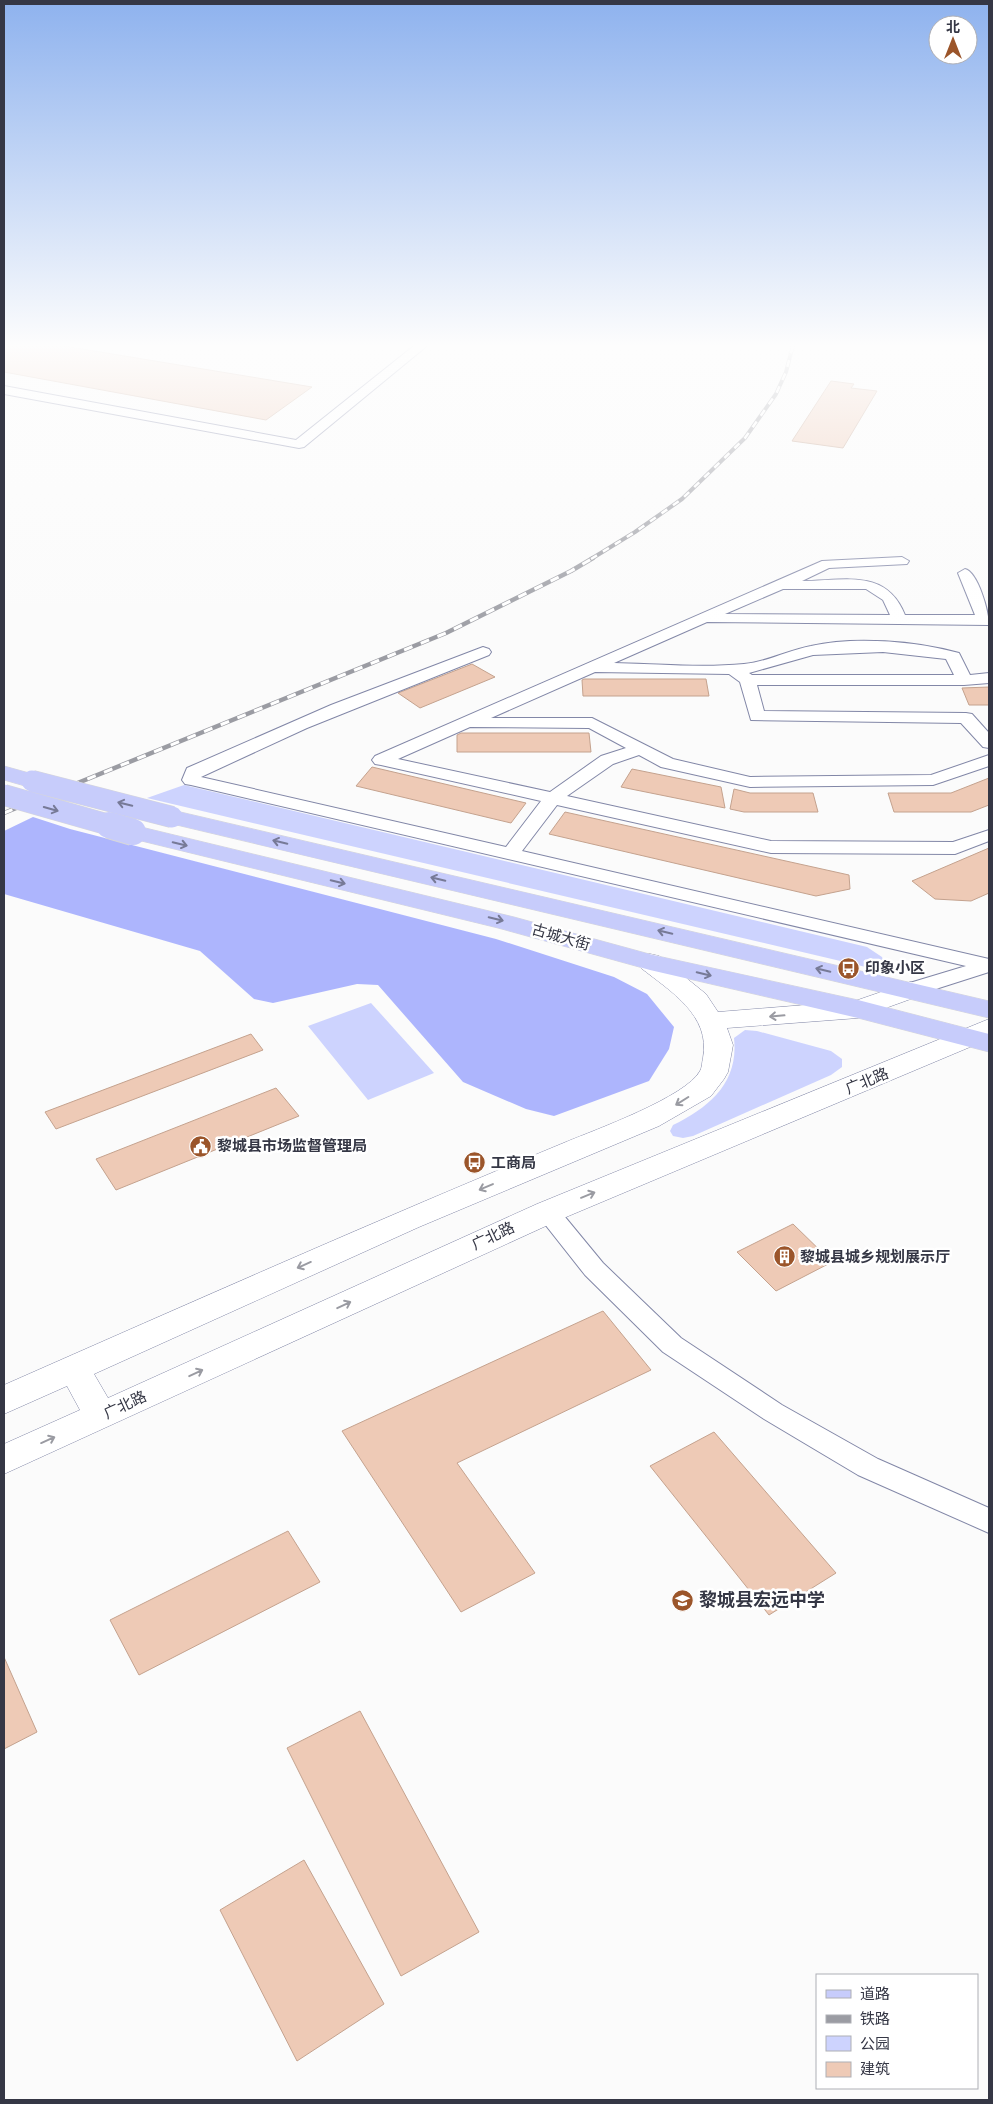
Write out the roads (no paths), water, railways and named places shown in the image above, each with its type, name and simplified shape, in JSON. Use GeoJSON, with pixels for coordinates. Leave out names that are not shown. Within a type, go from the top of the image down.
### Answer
{"type":"FeatureCollection","features":[{"type":"Feature","properties":{"kind":"main road","name":"古城大街"},"geometry":{"type":"LineString","coordinates":[[4,773],[172,817],[989,1010]]}},
{"type":"Feature","properties":{"kind":"main road","name":"古城大街"},"geometry":{"type":"LineString","coordinates":[[4,795],[133,832],[506,922],[650,962],[983,1037]]}},
{"type":"Feature","properties":{"kind":"main road"},"geometry":{"type":"LineString","coordinates":[[4,1400],[408,1219],[649,1118],[674,1106],[701,1089],[714,1072],[719,1045],[711,1021],[697,1000],[650,962]]}},
{"type":"Feature","properties":{"kind":"main road"},"geometry":{"type":"LineString","coordinates":[[711,1021],[858,1009],[910,990]]}},
{"type":"Feature","properties":{"kind":"main road","name":"广北路"},"geometry":{"type":"LineString","coordinates":[[4,1460],[548,1212],[983,1037]]}},
{"type":"Feature","properties":{"kind":"main road"},"geometry":{"type":"LineString","coordinates":[[74,1368],[101,1416]]}},
{"type":"Feature","properties":{"kind":"street"},"geometry":{"type":"LineString","coordinates":[[902,561],[827,564],[381,760],[771,847],[955,848],[989,835]]}},
{"type":"Feature","properties":{"kind":"street"},"geometry":{"type":"LineString","coordinates":[[704,619],[987,620],[964,573]]}},
{"type":"Feature","properties":{"kind":"street"},"geometry":{"type":"LineString","coordinates":[[779,585],[868,586],[877,588],[887,593],[899,619]]}},
{"type":"Feature","properties":{"kind":"street"},"geometry":{"type":"LineString","coordinates":[[592,668],[733,669],[768,665],[813,649],[928,650],[941,651],[953,656],[964,680]]}},
{"type":"Feature","properties":{"kind":"street"},"geometry":{"type":"LineString","coordinates":[[482,652],[404,681],[223,758],[193,772],[191,780],[989,965],[910,990]]}},
{"type":"Feature","properties":{"kind":"street"},"geometry":{"type":"LineString","coordinates":[[733,669],[748,680],[964,680],[989,678]]}},
{"type":"Feature","properties":{"kind":"street"},"geometry":{"type":"LineString","coordinates":[[748,680],[757,716],[966,718],[989,742]]}},
{"type":"Feature","properties":{"kind":"street"},"geometry":{"type":"LineString","coordinates":[[468,722],[592,722],[667,763],[750,782],[933,780],[989,760]]}},
{"type":"Feature","properties":{"kind":"street"},"geometry":{"type":"LineString","coordinates":[[510,855],[552,799],[607,760],[640,749]]}},
{"type":"Feature","properties":{"kind":"street"},"geometry":{"type":"LineString","coordinates":[[548,1212],[594,1269],[672,1345],[773,1412],[868,1467],[989,1521]]}},
{"type":"Feature","properties":{"kind":"railway"},"geometry":{"type":"LineString","coordinates":[[591,559],[635,532],[682,499],[740,443]]}},
{"type":"Feature","properties":{"kind":"railway"},"geometry":{"type":"LineString","coordinates":[[4,813],[446,633],[571,571],[593,558]]}},
{"type":"Feature","properties":{"kind":"place","name":"印象小区"},"geometry":{"type":"Point","coordinates":[849,968]}},
{"type":"Feature","properties":{"kind":"place","name":"黎城县市场监督管理局"},"geometry":{"type":"Point","coordinates":[201,1146]}},
{"type":"Feature","properties":{"kind":"place","name":"工商局"},"geometry":{"type":"Point","coordinates":[475,1163]}},
{"type":"Feature","properties":{"kind":"place","name":"黎城县城乡规划展示厅"},"geometry":{"type":"Point","coordinates":[784,1257]}},
{"type":"Feature","properties":{"kind":"place","name":"黎城县宏远中学"},"geometry":{"type":"Point","coordinates":[683,1600]}}]}
